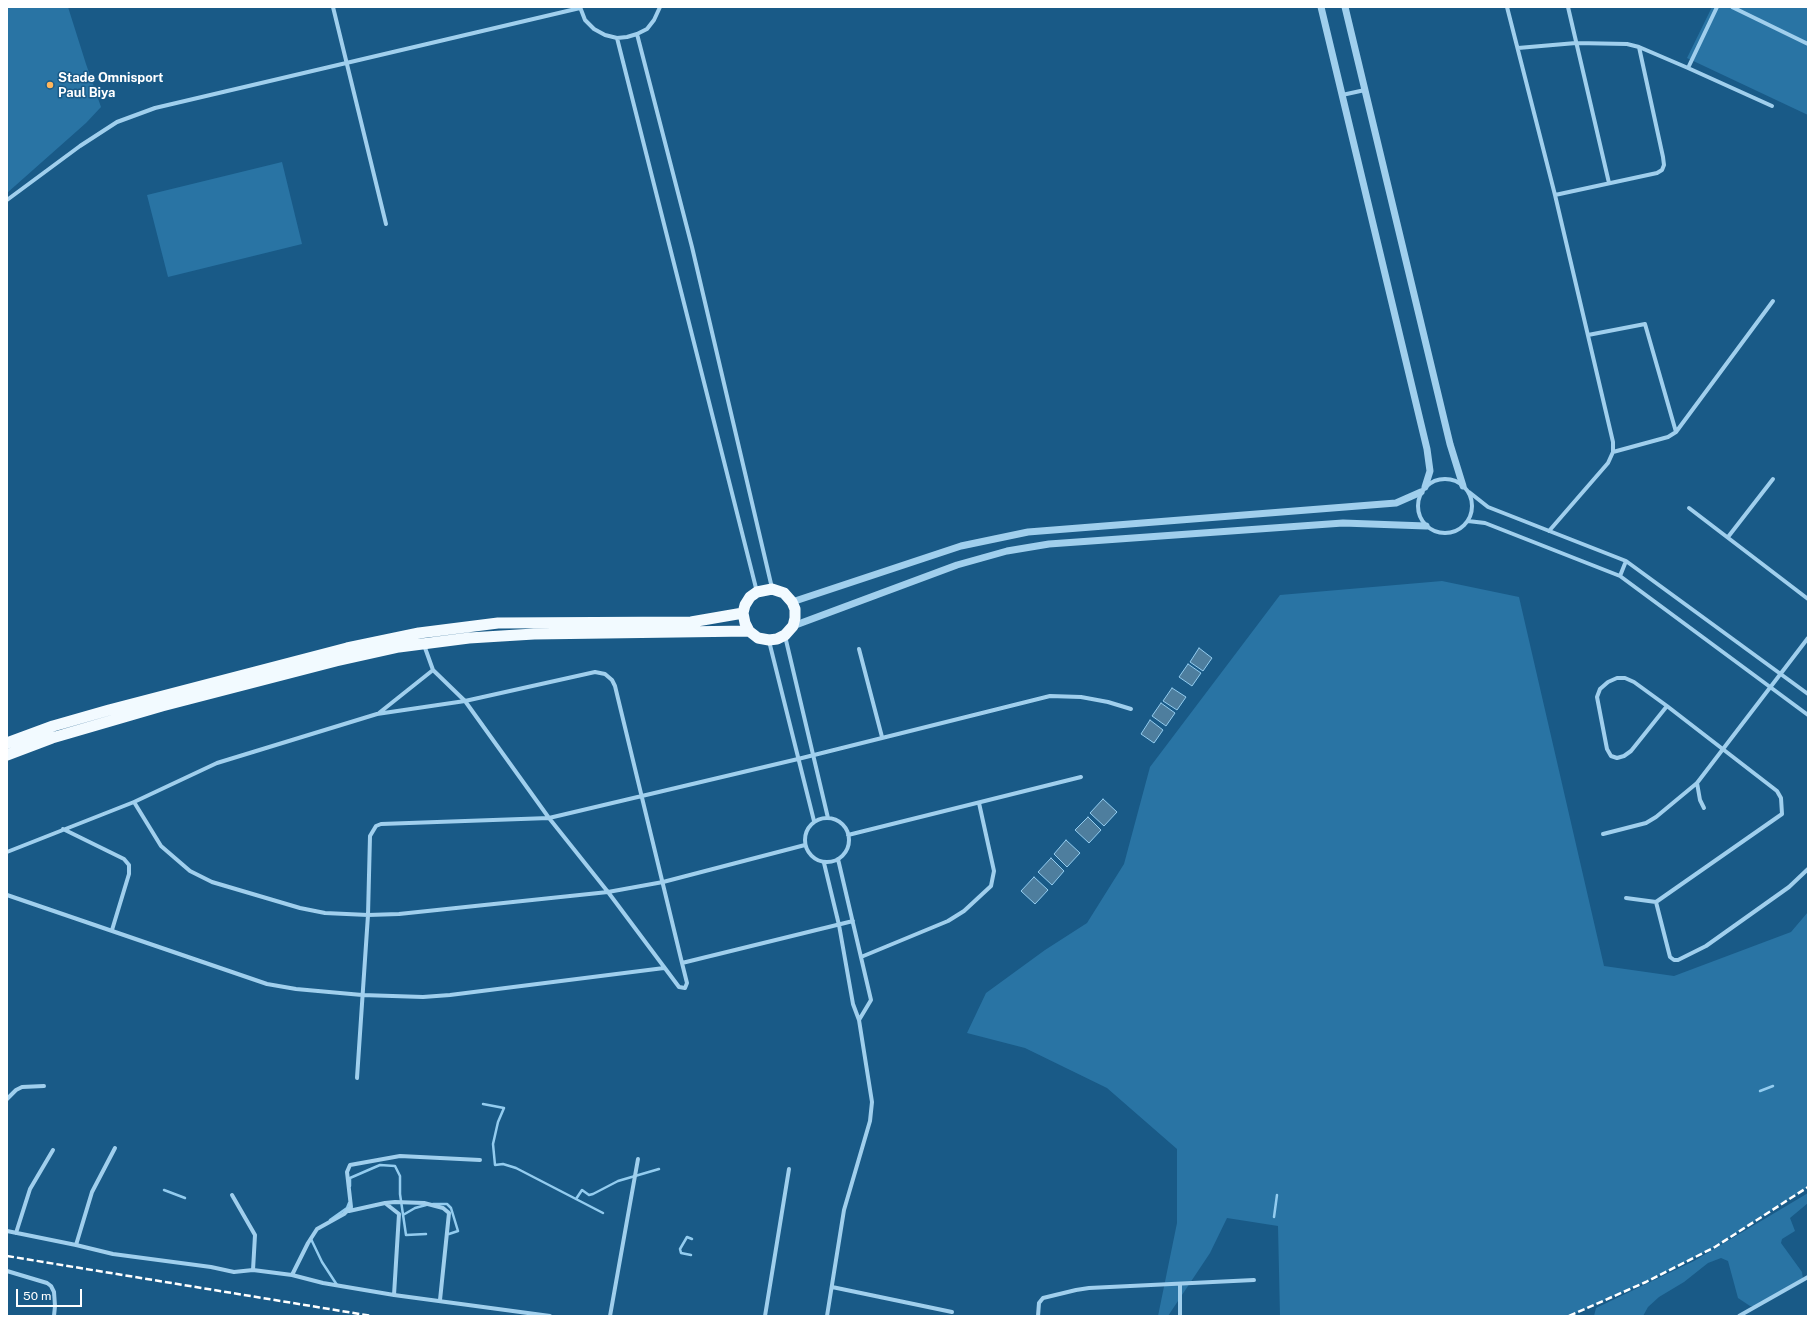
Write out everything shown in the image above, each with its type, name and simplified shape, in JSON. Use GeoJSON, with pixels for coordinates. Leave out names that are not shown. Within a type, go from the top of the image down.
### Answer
{"type":"FeatureCollection","features":[{"type":"Feature","properties":{"kind":"highway"},"geometry":{"type":"LineString","coordinates":[[772,589],[784,593],[792,602],[795,610],[792,626],[785,635],[777,639],[769,640],[758,638],[749,631],[745,623],[744,613],[748,601],[757,592],[772,589]]}},
{"type":"Feature","properties":{"kind":"highway"},"geometry":{"type":"LineString","coordinates":[[7,755],[111,715],[347,648],[419,633],[498,623],[691,622],[744,613]]}},
{"type":"Feature","properties":{"kind":"highway"},"geometry":{"type":"LineString","coordinates":[[7,743],[53,726],[111,715],[399,647],[469,638],[534,634],[749,631]]}},
{"type":"Feature","properties":{"kind":"street"},"geometry":{"type":"LineString","coordinates":[[333,7],[348,62],[386,224]]}},
{"type":"Feature","properties":{"kind":"street"},"geometry":{"type":"LineString","coordinates":[[7,200],[80,146],[117,122],[155,108],[580,8],[585,20],[594,29],[605,35],[617,38],[627,37],[647,29],[654,20],[660,7]]}},
{"type":"Feature","properties":{"kind":"street"},"geometry":{"type":"LineString","coordinates":[[1320,7],[1427,449],[1430,471],[1418,500],[1420,519],[1426,526],[1436,532],[1448,534],[1463,527],[1468,521],[1472,507],[1468,492]]}},
{"type":"Feature","properties":{"kind":"street"},"geometry":{"type":"LineString","coordinates":[[1345,7],[1450,444],[1464,486],[1468,492],[1488,508],[1626,561],[1808,694]]}},
{"type":"Feature","properties":{"kind":"street"},"geometry":{"type":"LineString","coordinates":[[1507,7],[1555,194],[1613,442],[1613,452],[1608,463],[1549,531]]}},
{"type":"Feature","properties":{"kind":"street"},"geometry":{"type":"LineString","coordinates":[[1568,7],[1609,183]]}},
{"type":"Feature","properties":{"kind":"street"},"geometry":{"type":"LineString","coordinates":[[1688,68],[1717,7]]}},
{"type":"Feature","properties":{"kind":"street"},"geometry":{"type":"LineString","coordinates":[[1732,7],[1808,44]]}},
{"type":"Feature","properties":{"kind":"street"},"geometry":{"type":"LineString","coordinates":[[637,34],[692,248],[772,589]]}},
{"type":"Feature","properties":{"kind":"street"},"geometry":{"type":"LineString","coordinates":[[617,38],[757,592]]}},
{"type":"Feature","properties":{"kind":"street"},"geometry":{"type":"LineString","coordinates":[[1518,48],[1576,43],[1627,44],[1639,47],[1772,106]]}},
{"type":"Feature","properties":{"kind":"street"},"geometry":{"type":"LineString","coordinates":[[1555,194],[1657,173],[1662,170],[1664,165],[1639,47]]}},
{"type":"Feature","properties":{"kind":"street"},"geometry":{"type":"LineString","coordinates":[[1342,95],[1365,90]]}},
{"type":"Feature","properties":{"kind":"street"},"geometry":{"type":"LineString","coordinates":[[1613,452],[1668,437],[1676,432],[1773,301]]}},
{"type":"Feature","properties":{"kind":"street"},"geometry":{"type":"LineString","coordinates":[[1588,335],[1645,324],[1676,432]]}},
{"type":"Feature","properties":{"kind":"street"},"geometry":{"type":"LineString","coordinates":[[792,602],[961,546],[1028,532],[1396,503],[1423,490],[1432,482],[1444,479],[1456,481],[1464,486]]}},
{"type":"Feature","properties":{"kind":"street"},"geometry":{"type":"LineString","coordinates":[[1728,537],[1773,479]]}},
{"type":"Feature","properties":{"kind":"street"},"geometry":{"type":"LineString","coordinates":[[1690,508],[1808,598]]}},
{"type":"Feature","properties":{"kind":"street"},"geometry":{"type":"LineString","coordinates":[[1468,521],[1485,523],[1620,576],[1808,715]]}},
{"type":"Feature","properties":{"kind":"street"},"geometry":{"type":"LineString","coordinates":[[792,626],[957,565],[1007,551],[1049,544],[1343,524],[1426,526]]}},
{"type":"Feature","properties":{"kind":"street"},"geometry":{"type":"LineString","coordinates":[[1620,576],[1626,561]]}},
{"type":"Feature","properties":{"kind":"street"},"geometry":{"type":"LineString","coordinates":[[7,852],[62,829],[134,802],[217,763],[377,714],[465,701],[595,672],[605,674],[612,680],[615,686],[687,983],[685,988],[679,987],[608,892],[549,818],[465,701],[433,670],[419,633]]}},
{"type":"Feature","properties":{"kind":"street"},"geometry":{"type":"LineString","coordinates":[[785,635],[828,818]]}},
{"type":"Feature","properties":{"kind":"street"},"geometry":{"type":"LineString","coordinates":[[1603,834],[1646,823],[1666,810],[1697,783],[1808,638]]}},
{"type":"Feature","properties":{"kind":"street"},"geometry":{"type":"LineString","coordinates":[[769,640],[814,821]]}},
{"type":"Feature","properties":{"kind":"street"},"geometry":{"type":"LineString","coordinates":[[859,649],[882,737]]}},
{"type":"Feature","properties":{"kind":"street"},"geometry":{"type":"LineString","coordinates":[[377,714],[433,670]]}},
{"type":"Feature","properties":{"kind":"street"},"geometry":{"type":"LineString","coordinates":[[1626,898],[1656,902],[1782,814],[1781,798],[1777,791],[1724,748],[1668,706],[1634,682],[1625,678],[1617,678],[1608,682],[1600,689],[1597,697],[1597,704],[1607,749],[1611,756],[1617,758],[1631,751],[1668,706]]}},
{"type":"Feature","properties":{"kind":"street"},"geometry":{"type":"LineString","coordinates":[[358,1078],[368,915],[370,836],[376,826],[381,824],[549,818],[798,759],[1050,696],[1081,697],[1108,702],[1131,709]]}},
{"type":"Feature","properties":{"kind":"street"},"geometry":{"type":"LineString","coordinates":[[848,835],[1082,777]]}},
{"type":"Feature","properties":{"kind":"street"},"geometry":{"type":"LineString","coordinates":[[1697,783],[1700,800],[1704,808]]}},
{"type":"Feature","properties":{"kind":"street"},"geometry":{"type":"LineString","coordinates":[[134,802],[161,846],[190,870],[212,882],[300,908],[325,913],[368,915],[418,912],[608,892],[663,882],[805,845]]}},
{"type":"Feature","properties":{"kind":"street"},"geometry":{"type":"LineString","coordinates":[[861,957],[948,921],[964,911],[991,886],[994,871],[979,803]]}},
{"type":"Feature","properties":{"kind":"street"},"geometry":{"type":"LineString","coordinates":[[828,818],[841,823],[848,835],[847,849],[838,859],[824,863],[812,857],[805,845],[806,831],[814,821],[828,818]]}},
{"type":"Feature","properties":{"kind":"street"},"geometry":{"type":"LineString","coordinates":[[62,829],[124,859],[129,865],[129,874],[112,930]]}},
{"type":"Feature","properties":{"kind":"street"},"geometry":{"type":"LineString","coordinates":[[838,859],[871,1000],[859,1020]]}},
{"type":"Feature","properties":{"kind":"street"},"geometry":{"type":"LineString","coordinates":[[824,863],[838,925],[853,1004],[859,1020],[872,1102],[870,1121],[844,1210],[827,1316]]}},
{"type":"Feature","properties":{"kind":"street"},"geometry":{"type":"LineString","coordinates":[[1656,902],[1670,957],[1674,960],[1678,960],[1706,946],[1789,887],[1808,869]]}},
{"type":"Feature","properties":{"kind":"street"},"geometry":{"type":"LineString","coordinates":[[7,895],[267,984],[296,989],[362,995],[423,997],[450,995],[664,968]]}},
{"type":"Feature","properties":{"kind":"street"},"geometry":{"type":"LineString","coordinates":[[682,963],[853,921]]}},
{"type":"Feature","properties":{"kind":"street"},"geometry":{"type":"LineString","coordinates":[[7,1099],[16,1090],[22,1087],[44,1086]]}},
{"type":"Feature","properties":{"kind":"street"},"geometry":{"type":"LineString","coordinates":[[76,1245],[92,1192],[115,1148]]}},
{"type":"Feature","properties":{"kind":"street"},"geometry":{"type":"LineString","coordinates":[[16,1233],[30,1189],[53,1150]]}},
{"type":"Feature","properties":{"kind":"street"},"geometry":{"type":"LineString","coordinates":[[348,1211],[351,1205],[348,1172],[350,1165],[353,1163],[400,1156],[480,1160]]}},
{"type":"Feature","properties":{"kind":"street"},"geometry":{"type":"LineString","coordinates":[[610,1316],[638,1159]]}},
{"type":"Feature","properties":{"kind":"street"},"geometry":{"type":"LineString","coordinates":[[765,1316],[789,1169]]}},
{"type":"Feature","properties":{"kind":"street"},"geometry":{"type":"LineString","coordinates":[[232,1195],[255,1235],[253,1270]]}},
{"type":"Feature","properties":{"kind":"street"},"geometry":{"type":"LineString","coordinates":[[292,1275],[308,1243],[317,1229],[348,1211],[385,1203],[424,1202],[443,1208],[449,1213],[440,1300]]}},
{"type":"Feature","properties":{"kind":"street"},"geometry":{"type":"LineString","coordinates":[[385,1203],[396,1211],[400,1219],[394,1295]]}},
{"type":"Feature","properties":{"kind":"street"},"geometry":{"type":"LineString","coordinates":[[7,1231],[113,1254],[212,1267],[234,1272],[253,1270],[292,1275],[324,1283],[394,1295],[550,1316]]}},
{"type":"Feature","properties":{"kind":"street"},"geometry":{"type":"LineString","coordinates":[[7,1271],[47,1283],[54,1292],[54,1316]]}},
{"type":"Feature","properties":{"kind":"street"},"geometry":{"type":"LineString","coordinates":[[1738,1316],[1808,1277]]}},
{"type":"Feature","properties":{"kind":"street"},"geometry":{"type":"LineString","coordinates":[[1038,1316],[1039,1303],[1043,1298],[1076,1290],[1089,1288],[1254,1280]]}},
{"type":"Feature","properties":{"kind":"street"},"geometry":{"type":"LineString","coordinates":[[1180,1284],[1180,1316]]}},
{"type":"Feature","properties":{"kind":"street"},"geometry":{"type":"LineString","coordinates":[[832,1287],[952,1312]]}},
{"type":"Feature","properties":{"kind":"shaded area","name":"Stade Omnisport Paul Biya"},"geometry":{"type":"Polygon","coordinates":[[[7,7],[68,7],[101,107],[86,123],[7,193],[7,7]]]}},
{"type":"Feature","properties":{"kind":"shaded area"},"geometry":{"type":"Polygon","coordinates":[[[1712,7],[1808,7],[1808,115],[1687,58],[1712,7]]]}},
{"type":"Feature","properties":{"kind":"shaded area"},"geometry":{"type":"Polygon","coordinates":[[[282,162],[302,244],[168,277],[147,195],[282,162]]]}},
{"type":"Feature","properties":{"kind":"shaded area"},"geometry":{"type":"Polygon","coordinates":[[[1442,581],[1519,597],[1604,966],[1674,976],[1791,932],[1808,912],[1808,1187],[1715,1247],[1646,1282],[1569,1316],[1280,1316],[1278,1226],[1227,1218],[1210,1253],[1168,1316],[1158,1316],[1177,1223],[1177,1149],[1107,1088],[1025,1048],[967,1033],[986,993],[1045,950],[1087,923],[1124,864],[1150,767],[1280,595],[1442,581]]]}},
{"type":"Feature","properties":{"kind":"shaded area"},"geometry":{"type":"Polygon","coordinates":[[[1199,648],[1212,658],[1203,671],[1190,662],[1199,648]]]}},
{"type":"Feature","properties":{"kind":"shaded area"},"geometry":{"type":"Polygon","coordinates":[[[1188,664],[1201,673],[1192,686],[1179,677],[1188,664]]]}},
{"type":"Feature","properties":{"kind":"shaded area"},"geometry":{"type":"Polygon","coordinates":[[[1172,688],[1186,697],[1177,710],[1163,701],[1172,688]]]}},
{"type":"Feature","properties":{"kind":"shaded area"},"geometry":{"type":"Polygon","coordinates":[[[1161,703],[1175,713],[1166,726],[1152,716],[1161,703]]]}},
{"type":"Feature","properties":{"kind":"shaded area"},"geometry":{"type":"Polygon","coordinates":[[[1150,720],[1163,730],[1154,743],[1141,734],[1150,720]]]}},
{"type":"Feature","properties":{"kind":"shaded area"},"geometry":{"type":"Polygon","coordinates":[[[1103,799],[1117,812],[1104,826],[1090,813],[1103,799]]]}},
{"type":"Feature","properties":{"kind":"shaded area"},"geometry":{"type":"Polygon","coordinates":[[[1088,817],[1101,830],[1089,843],[1075,830],[1088,817]]]}},
{"type":"Feature","properties":{"kind":"shaded area"},"geometry":{"type":"Polygon","coordinates":[[[1066,840],[1080,853],[1067,867],[1054,854],[1066,840]]]}},
{"type":"Feature","properties":{"kind":"shaded area"},"geometry":{"type":"Polygon","coordinates":[[[1051,858],[1064,871],[1052,885],[1038,872],[1051,858]]]}},
{"type":"Feature","properties":{"kind":"shaded area"},"geometry":{"type":"Polygon","coordinates":[[[1034,877],[1048,890],[1035,904],[1021,891],[1034,877]]]}},
{"type":"Feature","properties":{"kind":"shaded area"},"geometry":{"type":"Polygon","coordinates":[[[1808,1193],[1808,1203],[1790,1218],[1795,1231],[1782,1239],[1781,1243],[1802,1272],[1803,1279],[1756,1306],[1750,1306],[1738,1298],[1728,1261],[1721,1258],[1708,1263],[1684,1282],[1659,1297],[1648,1307],[1643,1316],[1594,1316],[1596,1308],[1694,1261],[1808,1193]]]}},
{"type":"Feature","properties":{"kind":"waterway"},"geometry":{"type":"LineString","coordinates":[[1760,1091],[1773,1086]]}},
{"type":"Feature","properties":{"kind":"waterway"},"geometry":{"type":"LineString","coordinates":[[483,1104],[504,1108],[498,1122],[493,1144],[495,1165],[503,1164],[516,1168],[603,1213]]}},
{"type":"Feature","properties":{"kind":"waterway"},"geometry":{"type":"LineString","coordinates":[[350,1186],[350,1178],[380,1165],[395,1166],[400,1176],[400,1194],[406,1235],[426,1234]]}},
{"type":"Feature","properties":{"kind":"waterway"},"geometry":{"type":"LineString","coordinates":[[576,1199],[582,1190],[589,1195],[593,1194],[618,1181],[659,1169]]}},
{"type":"Feature","properties":{"kind":"waterway"},"geometry":{"type":"LineString","coordinates":[[164,1190],[185,1198]]}},
{"type":"Feature","properties":{"kind":"waterway"},"geometry":{"type":"LineString","coordinates":[[1274,1217],[1277,1195]]}},
{"type":"Feature","properties":{"kind":"waterway"},"geometry":{"type":"LineString","coordinates":[[330,1220],[347,1208],[349,1203]]}},
{"type":"Feature","properties":{"kind":"waterway"},"geometry":{"type":"LineString","coordinates":[[433,1204],[447,1204],[451,1208],[458,1231],[449,1234]]}},
{"type":"Feature","properties":{"kind":"waterway"},"geometry":{"type":"LineString","coordinates":[[403,1215],[415,1208],[426,1205]]}},
{"type":"Feature","properties":{"kind":"waterway"},"geometry":{"type":"LineString","coordinates":[[691,1255],[681,1253],[680,1249],[687,1237],[692,1239]]}},
{"type":"Feature","properties":{"kind":"waterway"},"geometry":{"type":"LineString","coordinates":[[311,1239],[322,1262],[337,1285]]}},
{"type":"Feature","properties":{"kind":"railway"},"geometry":{"type":"LineString","coordinates":[[1569,1316],[1646,1282],[1715,1247],[1808,1187]]}},
{"type":"Feature","properties":{"kind":"railway"},"geometry":{"type":"LineString","coordinates":[[7,1256],[372,1316]]}},
{"type":"Feature","properties":{"kind":"place","name":"Stade Omnisport Paul Biya"},"geometry":{"type":"Point","coordinates":[50,85]}}]}
